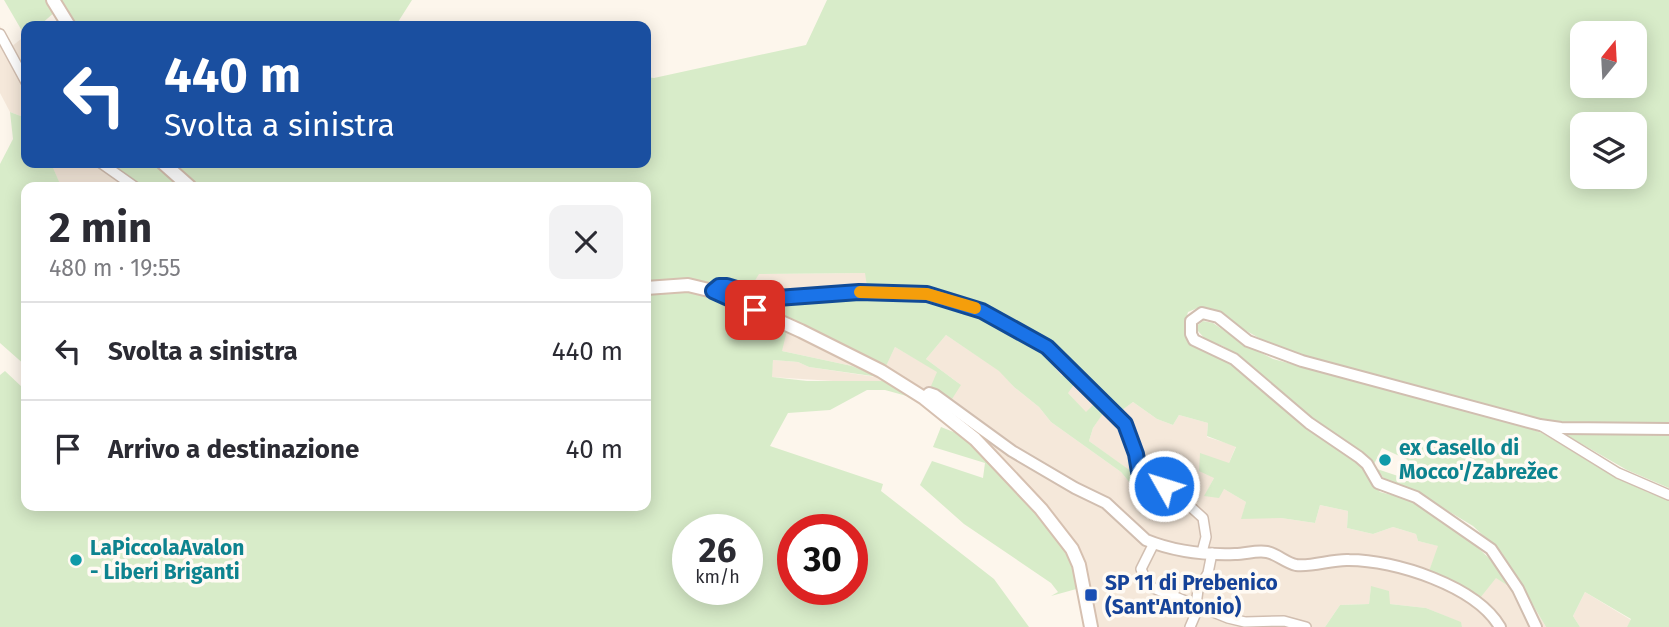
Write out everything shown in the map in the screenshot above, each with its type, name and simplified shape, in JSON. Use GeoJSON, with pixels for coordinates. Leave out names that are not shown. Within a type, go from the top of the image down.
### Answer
{"type":"FeatureCollection","features":[{"type":"Feature","properties":{"kind":"main road"},"geometry":{"type":"LineString","coordinates":[[53,0],[66,21]]}},
{"type":"Feature","properties":{"kind":"main road"},"geometry":{"type":"LineString","coordinates":[[169,168],[184,182]]}},
{"type":"Feature","properties":{"kind":"main road"},"geometry":{"type":"LineString","coordinates":[[651,288],[688,285],[713,291],[858,358],[924,398],[975,439],[1065,538],[1079,565],[1091,627]]}},
{"type":"Feature","properties":{"kind":"street"},"geometry":{"type":"LineString","coordinates":[[0,34],[21,73]]}},
{"type":"Feature","properties":{"kind":"street"},"geometry":{"type":"LineString","coordinates":[[108,168],[128,182]]}},
{"type":"Feature","properties":{"kind":"street"},"geometry":{"type":"LineString","coordinates":[[713,291],[719,286],[727,286],[777,298],[859,292],[927,294],[982,311],[1047,347],[1119,417],[1129,433],[1139,463],[1139,472],[1182,499],[1203,519],[1208,573],[1198,590],[1198,605],[1189,627]]}},
{"type":"Feature","properties":{"kind":"street"},"geometry":{"type":"LineString","coordinates":[[1536,627],[1518,589],[1491,549],[1416,497],[1378,483],[1367,464],[1359,457],[1308,423],[1234,359],[1194,340],[1191,321],[1202,313],[1210,313],[1248,341],[1303,361],[1541,425],[1669,429]]}},
{"type":"Feature","properties":{"kind":"street"},"geometry":{"type":"LineString","coordinates":[[924,398],[929,393],[935,395],[996,441],[1075,488],[1106,503],[1146,540],[1207,552],[1267,552],[1296,565],[1334,560],[1362,560],[1404,570],[1432,578],[1470,598],[1487,609],[1500,627]]}},
{"type":"Feature","properties":{"kind":"street"},"geometry":{"type":"LineString","coordinates":[[1541,425],[1618,474],[1669,495]]}},
{"type":"Feature","properties":{"kind":"street"},"geometry":{"type":"LineString","coordinates":[[1154,543],[1141,569],[1153,589],[1227,618],[1245,622],[1284,621],[1306,627]]}},
{"type":"Feature","properties":{"kind":"shaded area"},"geometry":{"type":"Polygon","coordinates":[[[0,26],[11,47],[21,39],[21,116],[10,112],[0,93],[0,26]]]}},
{"type":"Feature","properties":{"kind":"shaded area"},"geometry":{"type":"Polygon","coordinates":[[[53,168],[115,168],[135,182],[59,182],[53,168]]]}},
{"type":"Feature","properties":{"kind":"shaded area"},"geometry":{"type":"Polygon","coordinates":[[[866,273],[868,297],[785,302],[730,294],[809,327],[886,365],[895,347],[961,385],[926,359],[946,335],[1000,371],[1014,387],[1039,407],[1051,422],[1121,472],[1144,500],[1153,488],[1089,441],[1093,428],[1105,409],[1086,413],[1067,392],[1062,376],[1055,368],[1067,357],[1121,411],[1133,402],[1157,419],[1173,425],[1179,415],[1208,423],[1207,437],[1236,446],[1229,463],[1214,478],[1205,495],[1224,489],[1246,502],[1242,518],[1281,518],[1315,523],[1320,505],[1348,511],[1347,528],[1373,534],[1393,527],[1416,534],[1418,541],[1439,546],[1429,571],[1496,577],[1510,587],[1520,583],[1546,627],[1462,627],[1460,622],[1426,608],[1390,604],[1371,587],[1369,604],[1340,605],[1325,627],[1087,627],[1080,588],[982,452],[895,385],[771,377],[773,360],[876,377],[852,366],[782,351],[718,283],[725,280],[734,283],[758,274],[866,273]]]}},
{"type":"Feature","properties":{"kind":"shaded area"},"geometry":{"type":"Polygon","coordinates":[[[1585,592],[1631,620],[1627,627],[1580,627],[1573,616],[1585,592]]]}},
{"type":"Feature","properties":{"kind":"green space"},"geometry":{"type":"Polygon","coordinates":[[[4,0],[48,0],[56,11],[45,21],[21,21],[21,29],[4,0]]]}},
{"type":"Feature","properties":{"kind":"green space"},"geometry":{"type":"Polygon","coordinates":[[[59,0],[412,0],[399,21],[73,21],[59,0]]]}},
{"type":"Feature","properties":{"kind":"green space"},"geometry":{"type":"Polygon","coordinates":[[[827,0],[1669,0],[1669,423],[1568,424],[1529,418],[1326,365],[1268,343],[1234,324],[1219,311],[1200,307],[1188,312],[1185,332],[1191,342],[1226,359],[1364,467],[1380,492],[1407,499],[1467,538],[1489,558],[1510,587],[1496,578],[1480,598],[1429,571],[1438,546],[1418,541],[1416,534],[1393,527],[1373,534],[1347,528],[1348,511],[1320,505],[1315,523],[1281,518],[1241,519],[1246,502],[1224,489],[1219,498],[1204,496],[1214,478],[1199,471],[1200,453],[1229,463],[1236,447],[1207,436],[1208,423],[1179,415],[1173,425],[1157,419],[1133,402],[1121,411],[1060,351],[1009,319],[961,299],[922,287],[867,287],[865,273],[759,274],[751,287],[725,280],[713,287],[686,280],[651,282],[651,182],[194,182],[177,168],[651,168],[651,78],[806,45],[827,0]]]}},
{"type":"Feature","properties":{"kind":"green space"},"geometry":{"type":"Polygon","coordinates":[[[10,112],[21,116],[21,168],[53,168],[59,182],[21,182],[21,362],[0,343],[0,164],[13,139],[10,112]]]}},
{"type":"Feature","properties":{"kind":"green space"},"geometry":{"type":"Polygon","coordinates":[[[115,168],[163,168],[179,182],[135,182],[115,168]]]}},
{"type":"Feature","properties":{"kind":"green space"},"geometry":{"type":"Polygon","coordinates":[[[699,290],[787,330],[782,351],[852,366],[879,377],[773,360],[772,377],[807,381],[882,381],[895,385],[914,398],[885,390],[867,390],[830,410],[788,413],[770,446],[883,484],[881,491],[994,579],[1029,627],[0,627],[0,375],[5,371],[21,386],[21,511],[651,511],[651,292],[699,290]]]}},
{"type":"Feature","properties":{"kind":"green space"},"geometry":{"type":"Polygon","coordinates":[[[728,293],[779,302],[870,296],[921,297],[959,305],[977,312],[1029,341],[1059,365],[1055,368],[1062,376],[1068,373],[1075,383],[1068,393],[1086,412],[1097,401],[1106,409],[1093,428],[1089,441],[1153,487],[1144,500],[1121,472],[1051,422],[1039,407],[999,371],[946,335],[926,359],[961,385],[952,399],[931,386],[937,372],[895,347],[886,366],[809,327],[728,293]]]}},
{"type":"Feature","properties":{"kind":"green space"},"geometry":{"type":"Polygon","coordinates":[[[1203,321],[1213,323],[1242,343],[1273,359],[1507,421],[1542,433],[1598,467],[1669,500],[1669,627],[1627,627],[1631,619],[1585,592],[1573,616],[1580,627],[1546,627],[1502,553],[1473,526],[1413,490],[1385,480],[1377,469],[1404,478],[1408,460],[1382,448],[1374,464],[1360,450],[1324,430],[1246,362],[1223,346],[1206,340],[1198,331],[1198,325],[1203,321]]]}},
{"type":"Feature","properties":{"kind":"green space"},"geometry":{"type":"Polygon","coordinates":[[[941,427],[966,437],[1058,535],[1074,565],[1080,588],[1051,596],[1058,592],[1051,583],[964,524],[920,485],[932,461],[983,478],[985,463],[933,447],[941,427]]]}},
{"type":"Feature","properties":{"kind":"green space"},"geometry":{"type":"Polygon","coordinates":[[[1561,432],[1669,435],[1669,488],[1627,470],[1561,432]]]}},
{"type":"Feature","properties":{"kind":"green space"},"geometry":{"type":"Polygon","coordinates":[[[1371,586],[1389,591],[1390,604],[1426,608],[1461,622],[1462,627],[1325,627],[1340,605],[1369,604],[1371,586]]]}},
{"type":"Feature","properties":{"kind":"slow traffic"},"geometry":{"type":"LineString","coordinates":[[860,292],[927,294],[975,308]]}},
{"type":"Feature","properties":{"kind":"place","name":"ex Casello di Mocco'/Zabrežec"},"geometry":{"type":"Point","coordinates":[1385,460]}},
{"type":"Feature","properties":{"kind":"place","name":"LaPiccolaAvalon - Liberi Briganti"},"geometry":{"type":"Point","coordinates":[76,560]}},
{"type":"Feature","properties":{"kind":"place","name":"SP 11 di Prebenico (Sant'Antonio)"},"geometry":{"type":"Point","coordinates":[1091,595]}},
{"type":"Feature","properties":{"kind":"route"},"geometry":{"type":"LineString","coordinates":[[755,310],[713,291],[719,286],[727,286],[768,298],[859,292],[927,294],[982,311],[1047,347],[1125,424],[1139,463],[1139,472],[1164,486]]}}]}
